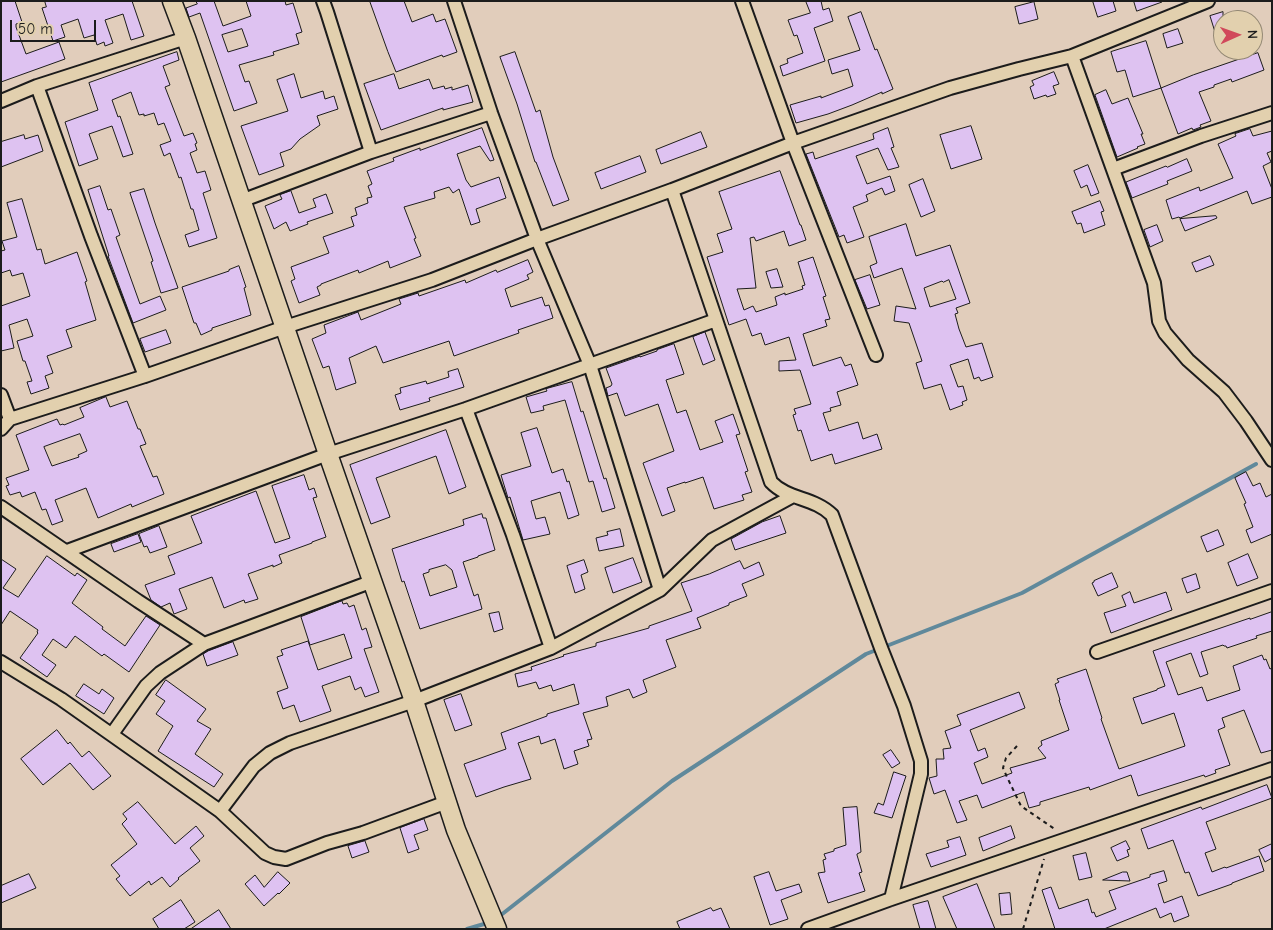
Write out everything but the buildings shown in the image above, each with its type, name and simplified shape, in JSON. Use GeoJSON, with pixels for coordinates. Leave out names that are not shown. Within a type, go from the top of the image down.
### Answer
{"type":"FeatureCollection","features":[{"type":"Feature","properties":{"kind":"street"},"geometry":{"type":"LineString","coordinates":[[172,1],[373,581],[456,830],[497,929]]}},
{"type":"Feature","properties":{"kind":"street"},"geometry":{"type":"LineString","coordinates":[[323,1],[371,152]]}},
{"type":"Feature","properties":{"kind":"street"},"geometry":{"type":"LineString","coordinates":[[454,1],[491,113],[537,239],[590,365],[660,590]]}},
{"type":"Feature","properties":{"kind":"street"},"geometry":{"type":"LineString","coordinates":[[742,1],[792,143],[876,355]]}},
{"type":"Feature","properties":{"kind":"street"},"geometry":{"type":"LineString","coordinates":[[1,429],[10,419],[432,280],[792,143],[950,88],[1072,56],[1182,6],[1208,1]]}},
{"type":"Feature","properties":{"kind":"street"},"geometry":{"type":"LineString","coordinates":[[1,101],[37,86],[186,38]]}},
{"type":"Feature","properties":{"kind":"street"},"geometry":{"type":"LineString","coordinates":[[1072,56],[1154,283],[1159,321],[1165,333],[1188,360],[1224,392],[1272,460]]}},
{"type":"Feature","properties":{"kind":"street"},"geometry":{"type":"LineString","coordinates":[[37,86],[91,236],[145,376]]}},
{"type":"Feature","properties":{"kind":"street"},"geometry":{"type":"LineString","coordinates":[[241,201],[371,152],[491,113]]}},
{"type":"Feature","properties":{"kind":"street"},"geometry":{"type":"LineString","coordinates":[[1113,169],[1201,136],[1272,113]]}},
{"type":"Feature","properties":{"kind":"street"},"geometry":{"type":"LineString","coordinates":[[672,190],[772,482],[778,489],[825,508],[832,515],[904,706],[921,761],[921,774],[892,898]]}},
{"type":"Feature","properties":{"kind":"street"},"geometry":{"type":"LineString","coordinates":[[67,551],[328,454],[466,409],[716,320]]}},
{"type":"Feature","properties":{"kind":"street"},"geometry":{"type":"LineString","coordinates":[[1,395],[10,419]]}},
{"type":"Feature","properties":{"kind":"street"},"geometry":{"type":"LineString","coordinates":[[466,409],[513,535],[551,648]]}},
{"type":"Feature","properties":{"kind":"street"},"geometry":{"type":"LineString","coordinates":[[220,810],[254,766],[270,753],[290,743],[414,701],[551,648],[660,590],[712,540],[793,496]]}},
{"type":"Feature","properties":{"kind":"street"},"geometry":{"type":"LineString","coordinates":[[1,507],[204,644]]}},
{"type":"Feature","properties":{"kind":"street"},"geometry":{"type":"LineString","coordinates":[[112,734],[146,686],[160,673],[204,644],[373,581]]}},
{"type":"Feature","properties":{"kind":"street"},"geometry":{"type":"LineString","coordinates":[[1097,652],[1272,591]]}},
{"type":"Feature","properties":{"kind":"street"},"geometry":{"type":"LineString","coordinates":[[1,662],[61,699],[220,810],[265,853],[274,857],[286,858],[327,843],[363,833],[447,802]]}},
{"type":"Feature","properties":{"kind":"street"},"geometry":{"type":"LineString","coordinates":[[808,929],[838,924],[892,898],[1272,769]]}},
{"type":"Feature","properties":{"kind":"path"},"geometry":{"type":"LineString","coordinates":[[1017,746],[1006,758],[1003,768],[1021,806],[1069,838]]}},
{"type":"Feature","properties":{"kind":"path"},"geometry":{"type":"LineString","coordinates":[[1023,929],[1048,845]]}},
{"type":"Feature","properties":{"kind":"waterway"},"geometry":{"type":"LineString","coordinates":[[501,915],[672,781],[866,654],[1022,593],[1256,464]]}},
{"type":"Feature","properties":{"kind":"waterway"},"geometry":{"type":"LineString","coordinates":[[467,929],[484,924]]}}]}
